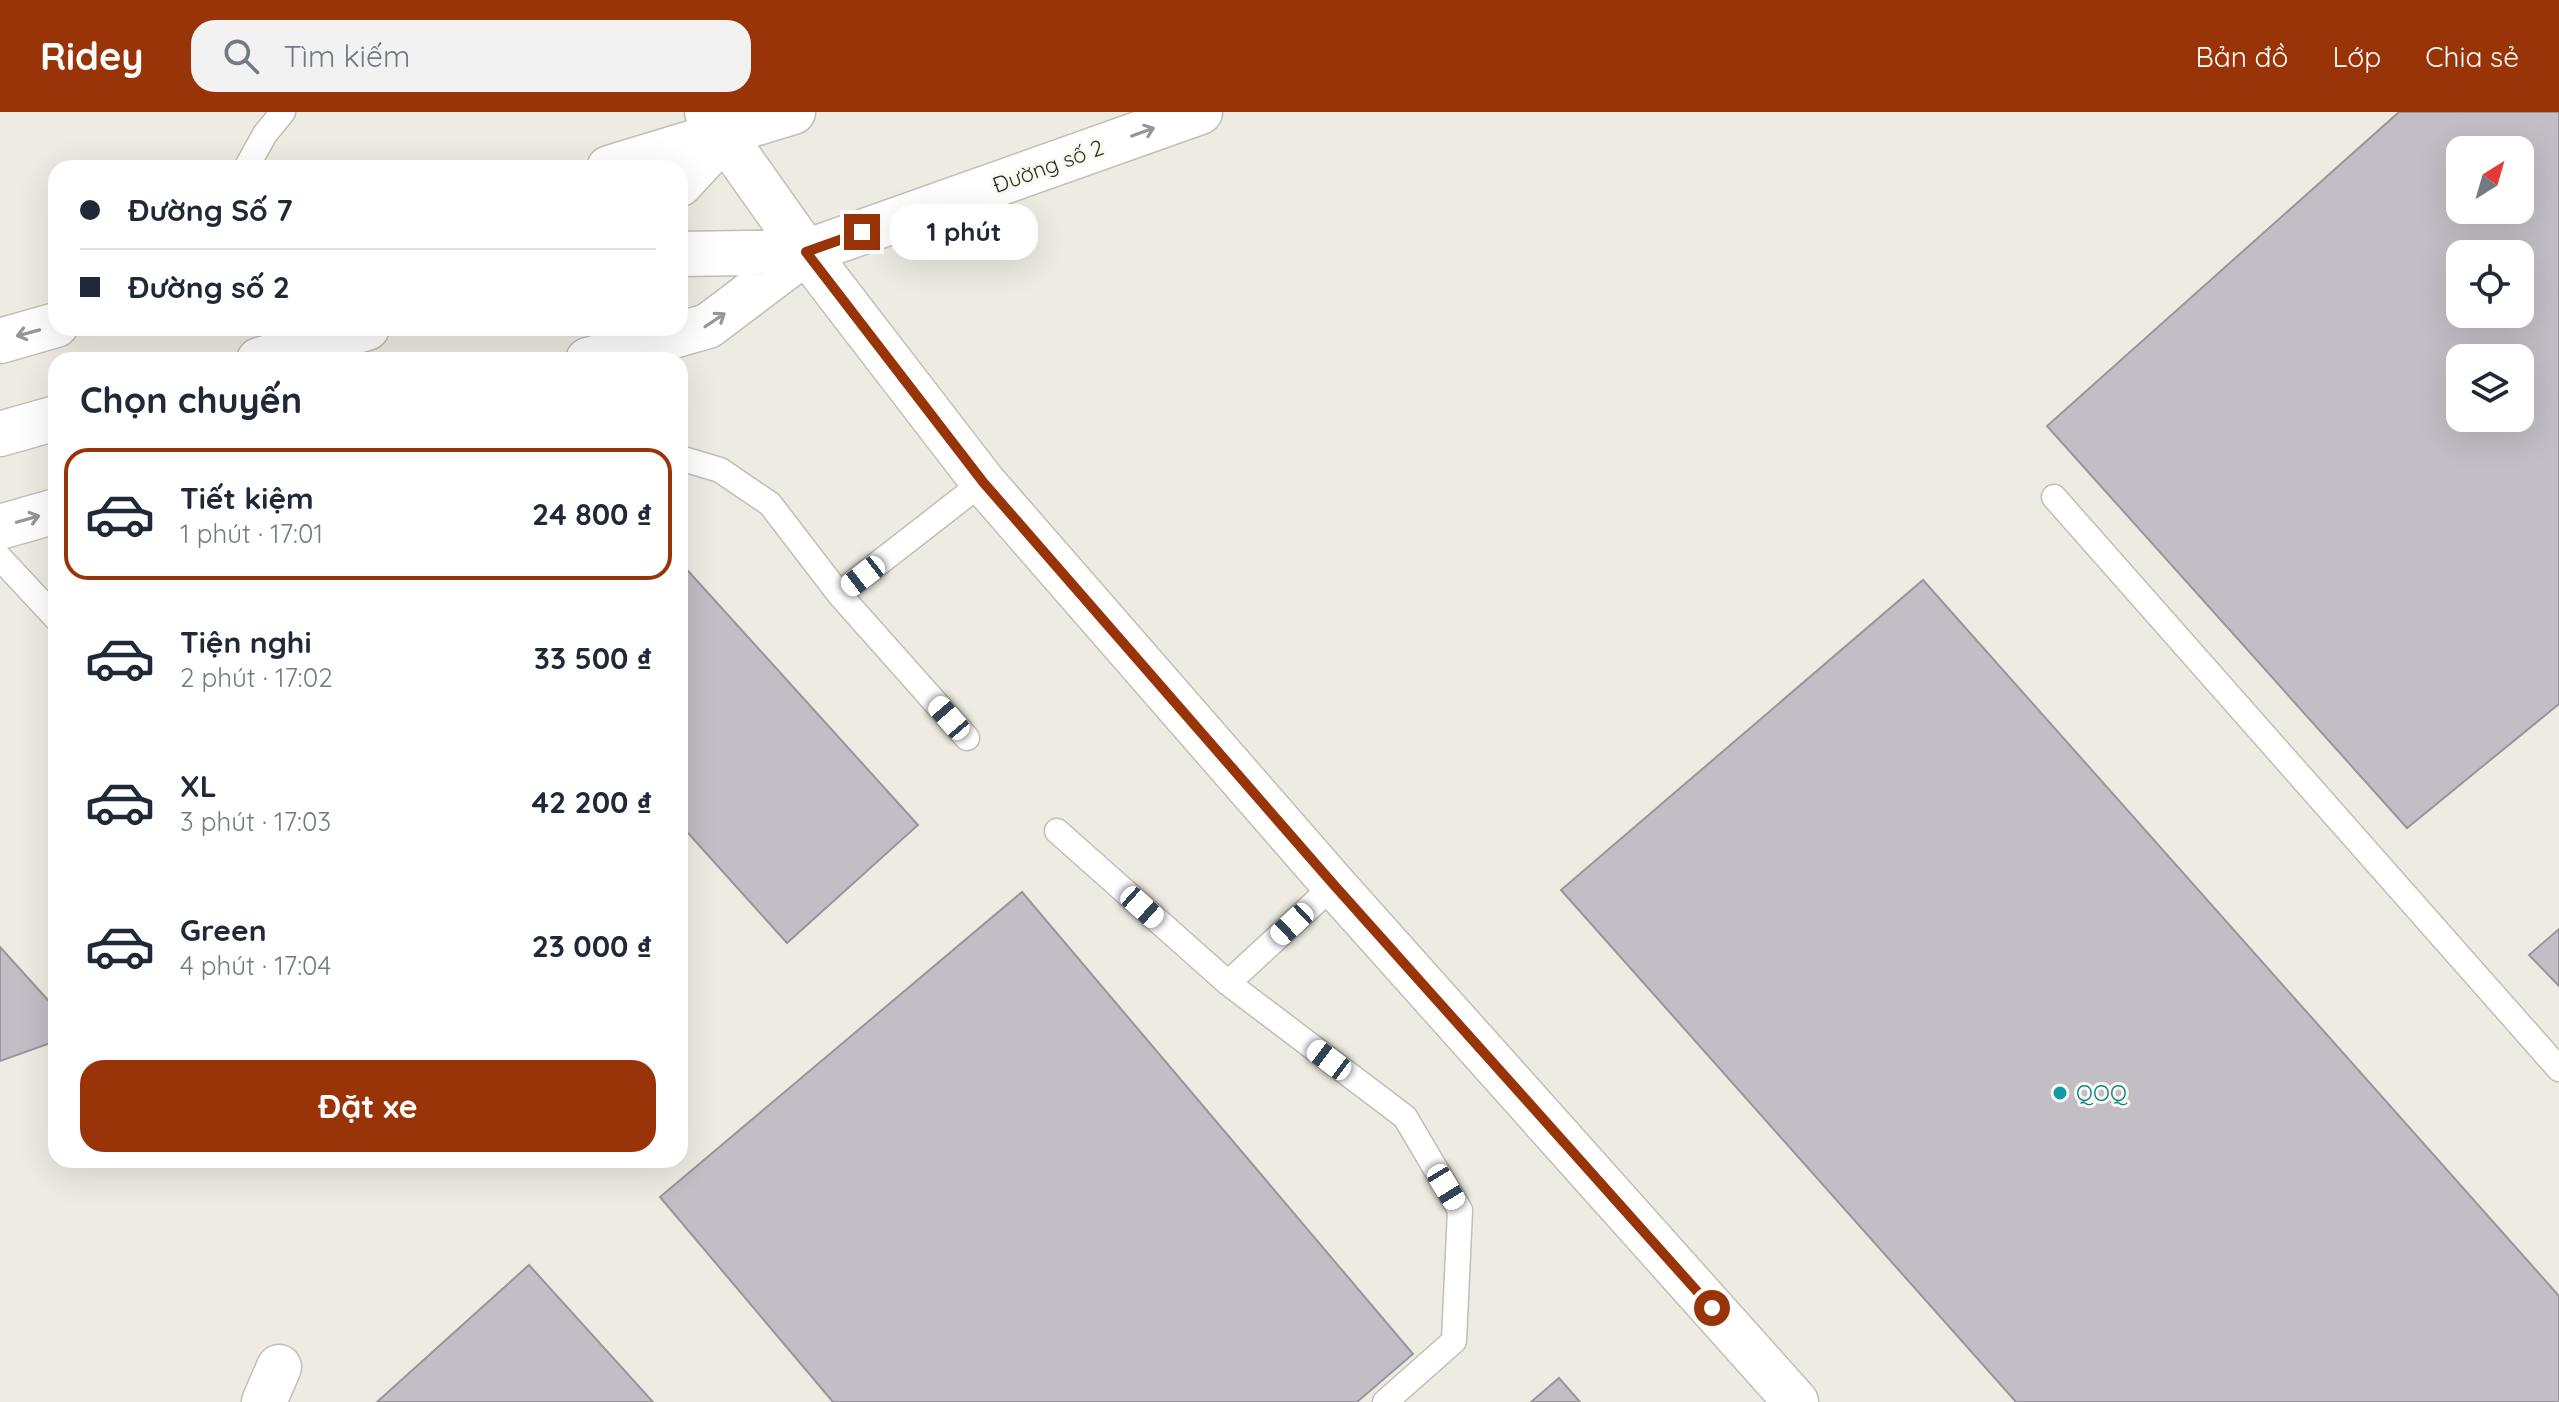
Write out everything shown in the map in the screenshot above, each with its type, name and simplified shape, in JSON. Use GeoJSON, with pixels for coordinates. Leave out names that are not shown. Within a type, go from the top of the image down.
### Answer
{"type":"FeatureCollection","features":[{"type":"Feature","properties":{"kind":"street"},"geometry":{"type":"LineString","coordinates":[[628,160],[716,123],[793,112]]}},
{"type":"Feature","properties":{"kind":"street","name":"Đường số 2"},"geometry":{"type":"LineString","coordinates":[[688,332],[708,326],[806,252],[1200,112]]}},
{"type":"Feature","properties":{"kind":"street"},"geometry":{"type":"LineString","coordinates":[[688,170],[716,123]]}},
{"type":"Feature","properties":{"kind":"street"},"geometry":{"type":"LineString","coordinates":[[716,123],[806,252],[983,482],[1334,885],[1796,1402]]}},
{"type":"Feature","properties":{"kind":"street","name":"Đường số 2"},"geometry":{"type":"LineString","coordinates":[[688,254],[806,252]]}},
{"type":"Feature","properties":{"kind":"street"},"geometry":{"type":"LineString","coordinates":[[0,341],[48,327]]}},
{"type":"Feature","properties":{"kind":"street"},"geometry":{"type":"LineString","coordinates":[[286,352],[340,336]]}},
{"type":"Feature","properties":{"kind":"street","name":"Đường số 2"},"geometry":{"type":"LineString","coordinates":[[616,352],[673,336]]}},
{"type":"Feature","properties":{"kind":"street"},"geometry":{"type":"LineString","coordinates":[[0,434],[48,420]]}},
{"type":"Feature","properties":{"kind":"street"},"geometry":{"type":"LineString","coordinates":[[0,527],[48,513]]}},
{"type":"Feature","properties":{"kind":"lane"},"geometry":{"type":"LineString","coordinates":[[250,160],[265,134],[283,112]]}},
{"type":"Feature","properties":{"kind":"lane"},"geometry":{"type":"LineString","coordinates":[[688,460],[720,470],[770,504],[839,594],[967,738]]}},
{"type":"Feature","properties":{"kind":"lane"},"geometry":{"type":"LineString","coordinates":[[839,594],[983,482]]}},
{"type":"Feature","properties":{"kind":"lane"},"geometry":{"type":"LineString","coordinates":[[2054,497],[2559,1069]]}},
{"type":"Feature","properties":{"kind":"lane"},"geometry":{"type":"LineString","coordinates":[[0,558],[48,609]]}},
{"type":"Feature","properties":{"kind":"lane"},"geometry":{"type":"LineString","coordinates":[[1057,831],[1228,983],[1405,1117],[1460,1210],[1454,1341],[1385,1402]]}},
{"type":"Feature","properties":{"kind":"lane"},"geometry":{"type":"LineString","coordinates":[[1228,983],[1334,885]]}},
{"type":"Feature","properties":{"kind":"building"},"geometry":{"type":"Polygon","coordinates":[[[2399,112],[2559,112],[2559,704],[2407,828],[2047,426],[2399,112]]]}},
{"type":"Feature","properties":{"kind":"building"},"geometry":{"type":"Polygon","coordinates":[[[688,571],[918,825],[787,943],[688,833],[688,571]]]}},
{"type":"Feature","properties":{"kind":"building","name":"QOQ"},"geometry":{"type":"Polygon","coordinates":[[[1923,580],[2559,1296],[2559,1402],[2016,1402],[1561,890],[1923,580]]]}},
{"type":"Feature","properties":{"kind":"building"},"geometry":{"type":"Polygon","coordinates":[[[1022,892],[1413,1354],[1357,1402],[833,1402],[660,1197],[1022,892]]]}},
{"type":"Feature","properties":{"kind":"building"},"geometry":{"type":"Polygon","coordinates":[[[2559,929],[2559,986],[2529,955],[2559,929]]]}},
{"type":"Feature","properties":{"kind":"building"},"geometry":{"type":"Polygon","coordinates":[[[0,947],[48,1000],[48,1044],[0,1061],[0,947]]]}},
{"type":"Feature","properties":{"kind":"building"},"geometry":{"type":"Polygon","coordinates":[[[529,1265],[653,1402],[377,1402],[529,1265]]]}},
{"type":"Feature","properties":{"kind":"building"},"geometry":{"type":"Polygon","coordinates":[[[1559,1378],[1580,1402],[1531,1402],[1559,1378]]]}},
{"type":"Feature","properties":{"kind":"place","name":"QOQ"},"geometry":{"type":"Point","coordinates":[2060,1093]}},
{"type":"Feature","properties":{"kind":"route"},"geometry":{"type":"LineString","coordinates":[[862,232],[806,252],[983,482],[1334,885],[1712,1308]]}}]}
